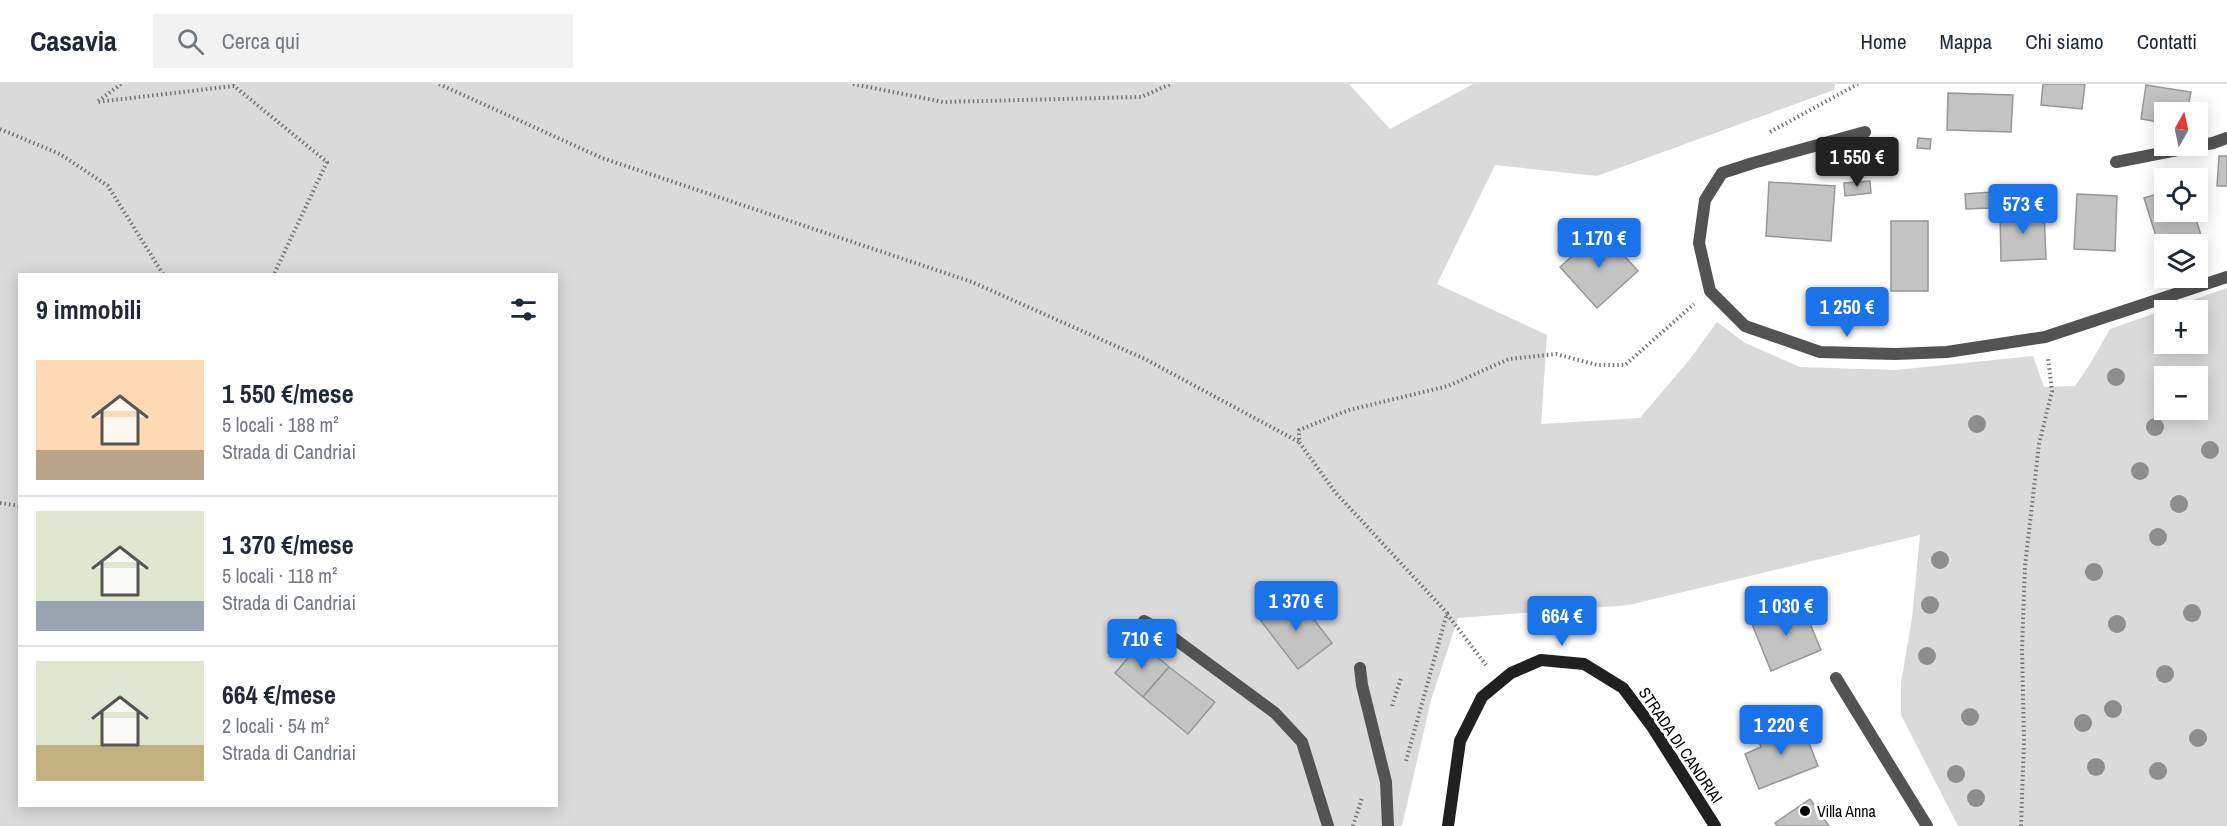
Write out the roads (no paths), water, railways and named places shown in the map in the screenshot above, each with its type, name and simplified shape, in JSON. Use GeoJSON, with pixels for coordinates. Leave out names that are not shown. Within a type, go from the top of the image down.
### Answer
{"type":"FeatureCollection","features":[{"type":"Feature","properties":{"kind":"main road","name":"STRADA DI CANDRIAI"},"geometry":{"type":"LineString","coordinates":[[1448,826],[1460,741],[1482,697],[1511,673],[1541,660],[1584,664],[1623,688],[1653,728],[1715,826]]}},
{"type":"Feature","properties":{"kind":"street"},"geometry":{"type":"LineString","coordinates":[[1865,132],[1722,173],[1705,200],[1699,243],[1710,291],[1744,326],[1820,352],[1895,354],[1947,352],[2045,337],[2227,277]]}},
{"type":"Feature","properties":{"kind":"street"},"geometry":{"type":"LineString","coordinates":[[2116,162],[2227,138]]}},
{"type":"Feature","properties":{"kind":"street"},"geometry":{"type":"LineString","coordinates":[[1144,621],[1168,634],[1275,713],[1302,742],[1328,826]]}},
{"type":"Feature","properties":{"kind":"street"},"geometry":{"type":"LineString","coordinates":[[1360,668],[1362,685],[1386,782],[1388,826]]}},
{"type":"Feature","properties":{"kind":"street"},"geometry":{"type":"LineString","coordinates":[[1836,678],[1927,826]]}},
{"type":"Feature","properties":{"kind":"place","name":"Villa Anna"},"geometry":{"type":"Point","coordinates":[1805,811]}}]}
